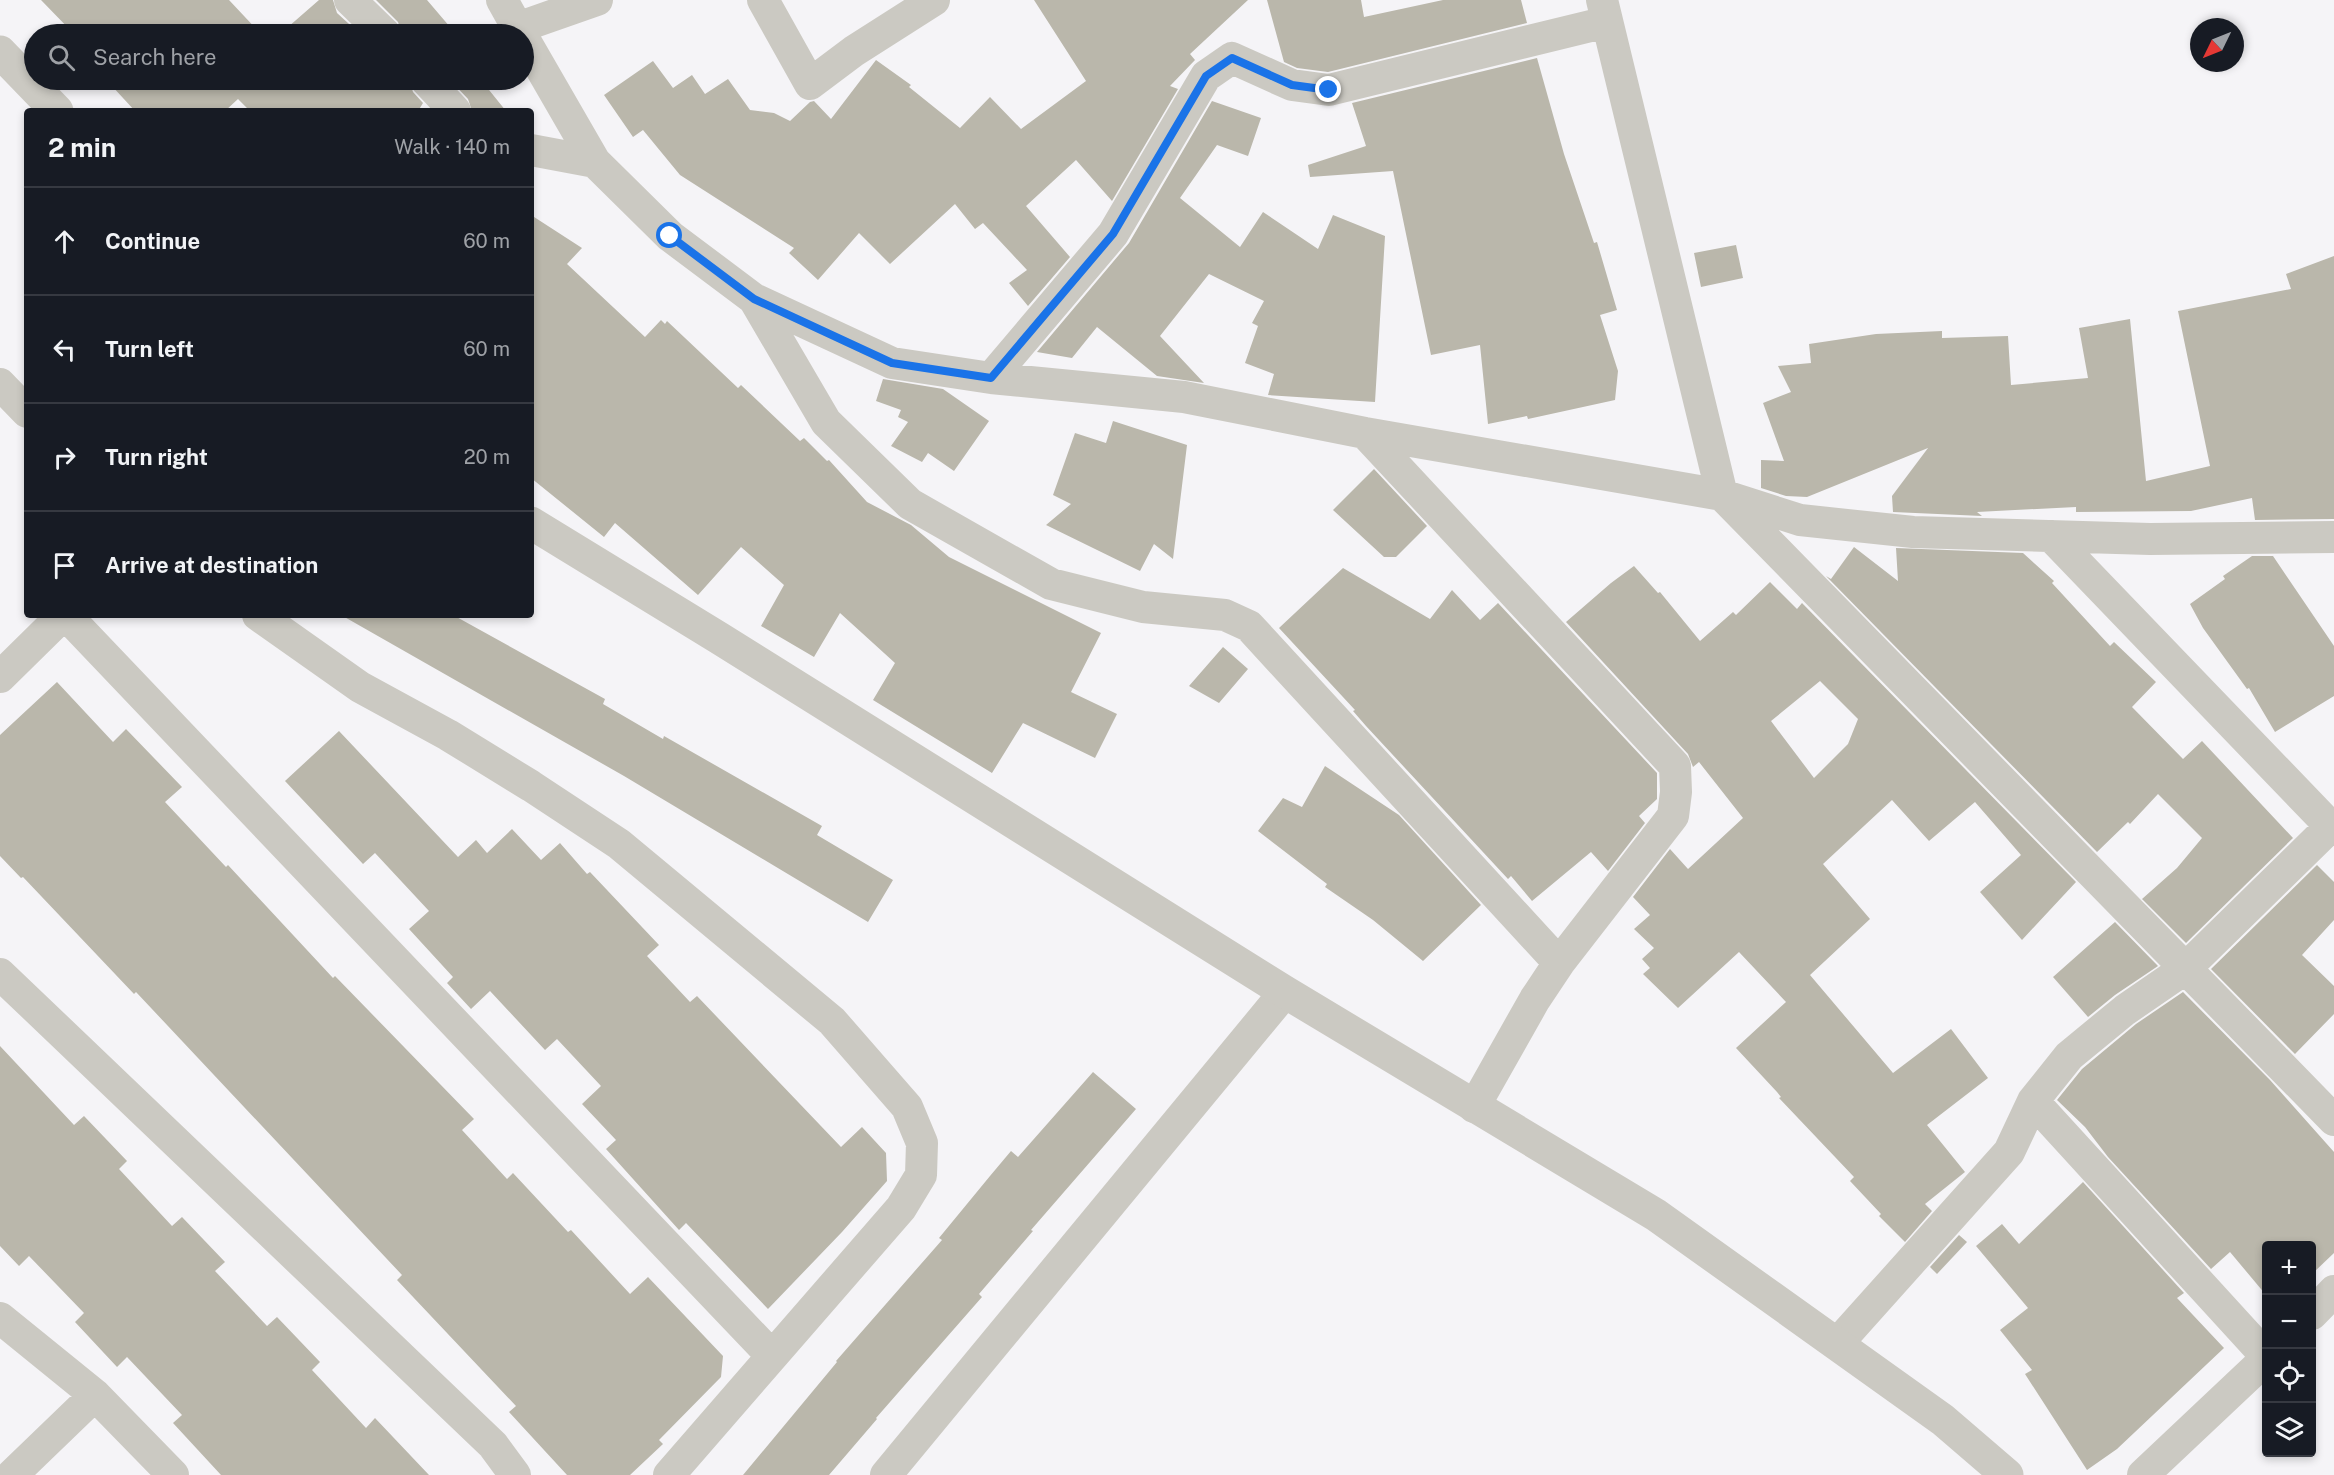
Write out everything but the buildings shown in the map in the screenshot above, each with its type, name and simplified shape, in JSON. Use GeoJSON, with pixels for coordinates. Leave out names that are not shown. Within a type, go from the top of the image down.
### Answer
{"type":"FeatureCollection","features":[{"type":"Feature","properties":{"kind":"street"},"geometry":{"type":"LineString","coordinates":[[350,0],[375,24]]}},
{"type":"Feature","properties":{"kind":"street"},"geometry":{"type":"LineString","coordinates":[[502,0],[515,24]]}},
{"type":"Feature","properties":{"kind":"street"},"geometry":{"type":"LineString","coordinates":[[534,28],[597,0]]}},
{"type":"Feature","properties":{"kind":"street"},"geometry":{"type":"LineString","coordinates":[[764,0],[810,84],[854,51],[934,0]]}},
{"type":"Feature","properties":{"kind":"street"},"geometry":{"type":"LineString","coordinates":[[991,378],[1113,234],[1206,76],[1232,58],[1292,85],[1329,90],[1604,11],[1722,495],[2334,1120]]}},
{"type":"Feature","properties":{"kind":"street"},"geometry":{"type":"LineString","coordinates":[[0,52],[24,77]]}},
{"type":"Feature","properties":{"kind":"street"},"geometry":{"type":"LineString","coordinates":[[534,56],[595,162],[670,236],[754,299],[892,363],[991,378],[1184,397],[1365,434],[1722,495],[1800,520],[1913,532],[2150,539],[2334,537]]}},
{"type":"Feature","properties":{"kind":"street"},"geometry":{"type":"LineString","coordinates":[[37,90],[54,108]]}},
{"type":"Feature","properties":{"kind":"street"},"geometry":{"type":"LineString","coordinates":[[435,90],[452,108]]}},
{"type":"Feature","properties":{"kind":"street"},"geometry":{"type":"LineString","coordinates":[[534,151],[595,162]]}},
{"type":"Feature","properties":{"kind":"street"},"geometry":{"type":"LineString","coordinates":[[754,299],[826,422],[910,504],[1051,584],[1143,607],[1225,615],[1249,626],[1559,963]]}},
{"type":"Feature","properties":{"kind":"street"},"geometry":{"type":"LineString","coordinates":[[0,384],[24,409]]}},
{"type":"Feature","properties":{"kind":"street"},"geometry":{"type":"LineString","coordinates":[[1365,434],[1675,766],[1677,792],[1673,816],[1559,963],[1535,999],[1474,1107]]}},
{"type":"Feature","properties":{"kind":"street"},"geometry":{"type":"LineString","coordinates":[[534,525],[739,650],[1285,992],[1656,1215],[1943,1420],[2007,1475]]}},
{"type":"Feature","properties":{"kind":"street"},"geometry":{"type":"LineString","coordinates":[[1837,1344],[2008,1152],[2033,1101],[2069,1056],[2125,1010],[2186,968],[2332,828],[2051,536]]}},
{"type":"Feature","properties":{"kind":"street"},"geometry":{"type":"LineString","coordinates":[[0,677],[61,618]]}},
{"type":"Feature","properties":{"kind":"street"},"geometry":{"type":"LineString","coordinates":[[67,618],[772,1356]]}},
{"type":"Feature","properties":{"kind":"street"},"geometry":{"type":"LineString","coordinates":[[262,618],[360,687],[448,735],[619,844],[832,1021],[907,1107],[922,1143],[921,1175],[901,1208],[669,1475]]}},
{"type":"Feature","properties":{"kind":"street"},"geometry":{"type":"LineString","coordinates":[[0,974],[493,1445],[514,1475]]}},
{"type":"Feature","properties":{"kind":"street"},"geometry":{"type":"LineString","coordinates":[[886,1475],[1285,992]]}},
{"type":"Feature","properties":{"kind":"street"},"geometry":{"type":"LineString","coordinates":[[2033,1101],[2262,1353]]}},
{"type":"Feature","properties":{"kind":"street"},"geometry":{"type":"LineString","coordinates":[[2316,1310],[2334,1292]]}},
{"type":"Feature","properties":{"kind":"street"},"geometry":{"type":"LineString","coordinates":[[0,1318],[95,1395],[173,1475]]}},
{"type":"Feature","properties":{"kind":"street"},"geometry":{"type":"LineString","coordinates":[[2143,1475],[2262,1361]]}},
{"type":"Feature","properties":{"kind":"street"},"geometry":{"type":"LineString","coordinates":[[12,1475],[95,1395]]}},
{"type":"Feature","properties":{"kind":"route"},"geometry":{"type":"LineString","coordinates":[[670,236],[754,299],[892,363],[991,378],[1113,234],[1206,76],[1232,58],[1292,85],[1329,90]]}}]}
